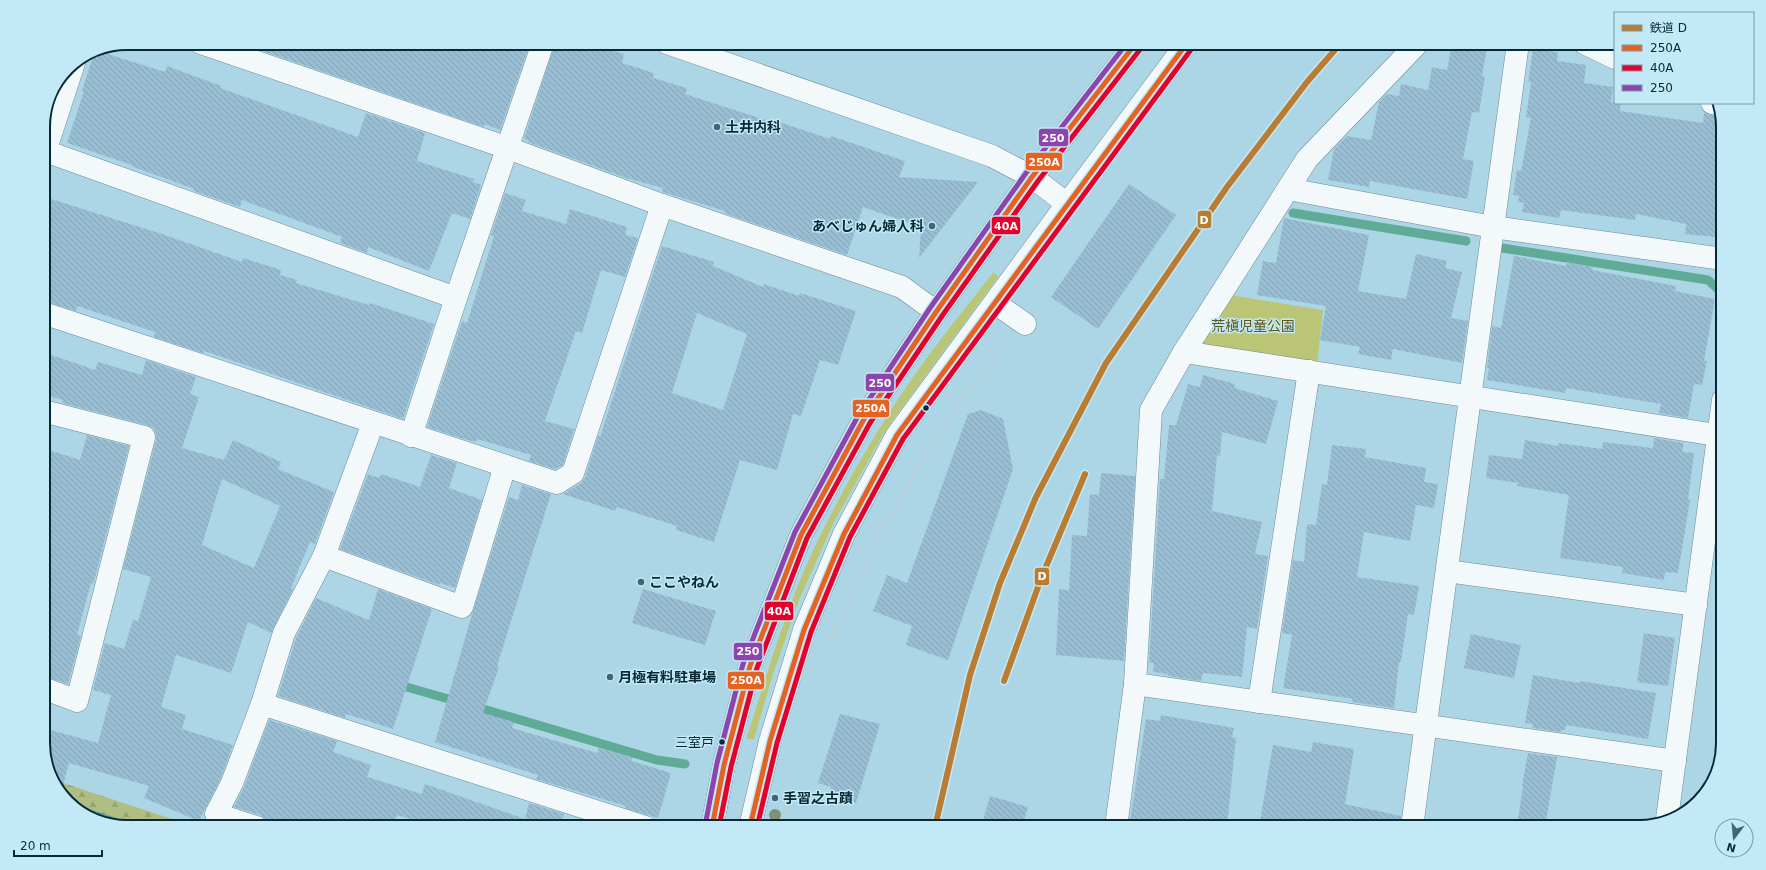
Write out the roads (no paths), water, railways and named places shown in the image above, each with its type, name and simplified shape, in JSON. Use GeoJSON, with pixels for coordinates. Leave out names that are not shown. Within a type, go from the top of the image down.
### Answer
{"type":"FeatureCollection","features":[{"type":"Feature","properties":{"kind":"street"},"geometry":{"type":"LineString","coordinates":[[221,50],[508,148],[662,205],[902,287],[936,312]]}},
{"type":"Feature","properties":{"kind":"street"},"geometry":{"type":"LineString","coordinates":[[412,436],[456,298],[541,50]]}},
{"type":"Feature","properties":{"kind":"street"},"geometry":{"type":"LineString","coordinates":[[687,50],[992,156],[1032,177],[1067,204]]}},
{"type":"Feature","properties":{"kind":"street"},"geometry":{"type":"LineString","coordinates":[[713,820],[724,765],[750,666],[801,535],[864,419],[936,312],[1032,177],[1131,50]]}},
{"type":"Feature","properties":{"kind":"street"},"geometry":{"type":"LineString","coordinates":[[752,820],[770,741],[804,630],[844,534],[897,435],[1183,50]]}},
{"type":"Feature","properties":{"kind":"street"},"geometry":{"type":"LineString","coordinates":[[1117,820],[1135,684],[1151,410],[1184,352],[1307,159],[1411,50]]}},
{"type":"Feature","properties":{"kind":"street"},"geometry":{"type":"LineString","coordinates":[[1413,820],[1517,50]]}},
{"type":"Feature","properties":{"kind":"street"},"geometry":{"type":"LineString","coordinates":[[1598,50],[1614,58]]}},
{"type":"Feature","properties":{"kind":"street"},"geometry":{"type":"LineString","coordinates":[[50,137],[70,76]]}},
{"type":"Feature","properties":{"kind":"street"},"geometry":{"type":"LineString","coordinates":[[50,157],[456,298]]}},
{"type":"Feature","properties":{"kind":"street"},"geometry":{"type":"LineString","coordinates":[[1288,189],[1493,227],[1716,258]]}},
{"type":"Feature","properties":{"kind":"street"},"geometry":{"type":"LineString","coordinates":[[50,315],[557,483],[573,473],[662,205]]}},
{"type":"Feature","properties":{"kind":"street"},"geometry":{"type":"LineString","coordinates":[[994,303],[1022,322]]}},
{"type":"Feature","properties":{"kind":"street"},"geometry":{"type":"LineString","coordinates":[[1184,352],[1716,435]]}},
{"type":"Feature","properties":{"kind":"street"},"geometry":{"type":"LineString","coordinates":[[1259,702],[1309,371]]}},
{"type":"Feature","properties":{"kind":"street"},"geometry":{"type":"LineString","coordinates":[[50,413],[144,437],[77,701],[50,691]]}},
{"type":"Feature","properties":{"kind":"street"},"geometry":{"type":"LineString","coordinates":[[234,820],[216,814],[232,783],[262,704],[284,633],[324,556],[373,422]]}},
{"type":"Feature","properties":{"kind":"street"},"geometry":{"type":"LineString","coordinates":[[324,556],[462,607],[505,466]]}},
{"type":"Feature","properties":{"kind":"street"},"geometry":{"type":"LineString","coordinates":[[1668,814],[1716,470]]}},
{"type":"Feature","properties":{"kind":"street"},"geometry":{"type":"LineString","coordinates":[[1447,571],[1696,605]]}},
{"type":"Feature","properties":{"kind":"street"},"geometry":{"type":"LineString","coordinates":[[1135,684],[1675,761]]}},
{"type":"Feature","properties":{"kind":"street"},"geometry":{"type":"LineString","coordinates":[[262,704],[611,820]]}},
{"type":"Feature","properties":{"kind":"water"},"geometry":{"type":"Polygon","coordinates":[[[84,807],[121,819],[98,814],[84,807]]]}},
{"type":"Feature","properties":{"kind":"waterway"},"geometry":{"type":"LineString","coordinates":[[1293,213],[1466,241]]}},
{"type":"Feature","properties":{"kind":"waterway"},"geometry":{"type":"LineString","coordinates":[[1502,248],[1708,280],[1716,287]]}},
{"type":"Feature","properties":{"kind":"waterway"},"geometry":{"type":"LineString","coordinates":[[396,684],[459,702]]}},
{"type":"Feature","properties":{"kind":"waterway"},"geometry":{"type":"LineString","coordinates":[[473,706],[657,760],[685,764]]}},
{"type":"Feature","properties":{"kind":"rail line","name":"D"},"geometry":{"type":"LineString","coordinates":[[937,820],[970,675],[1000,583],[1036,497],[1106,363],[1227,187],[1307,82],[1335,50]]}},
{"type":"Feature","properties":{"kind":"rail line","name":"D"},"geometry":{"type":"LineString","coordinates":[[1004,681],[1042,576],[1085,474]]}},
{"type":"Feature","properties":{"kind":"place","name":"土井内科"},"geometry":{"type":"Point","coordinates":[717,127]}},
{"type":"Feature","properties":{"kind":"place","name":"あべじゅん婦人科"},"geometry":{"type":"Point","coordinates":[932,226]}},
{"type":"Feature","properties":{"kind":"place","name":"ここやねん"},"geometry":{"type":"Point","coordinates":[641,582]}},
{"type":"Feature","properties":{"kind":"place","name":"月極有料駐車場"},"geometry":{"type":"Point","coordinates":[610,677]}},
{"type":"Feature","properties":{"kind":"place","name":"三室戸"},"geometry":{"type":"Point","coordinates":[722,742]}},
{"type":"Feature","properties":{"kind":"place","name":"手習之古蹟"},"geometry":{"type":"Point","coordinates":[775,798]}},
{"type":"Feature","properties":{"kind":"park label","name":"荒槇児童公園"},"geometry":{"type":"Point","coordinates":[1253,326]}}]}
